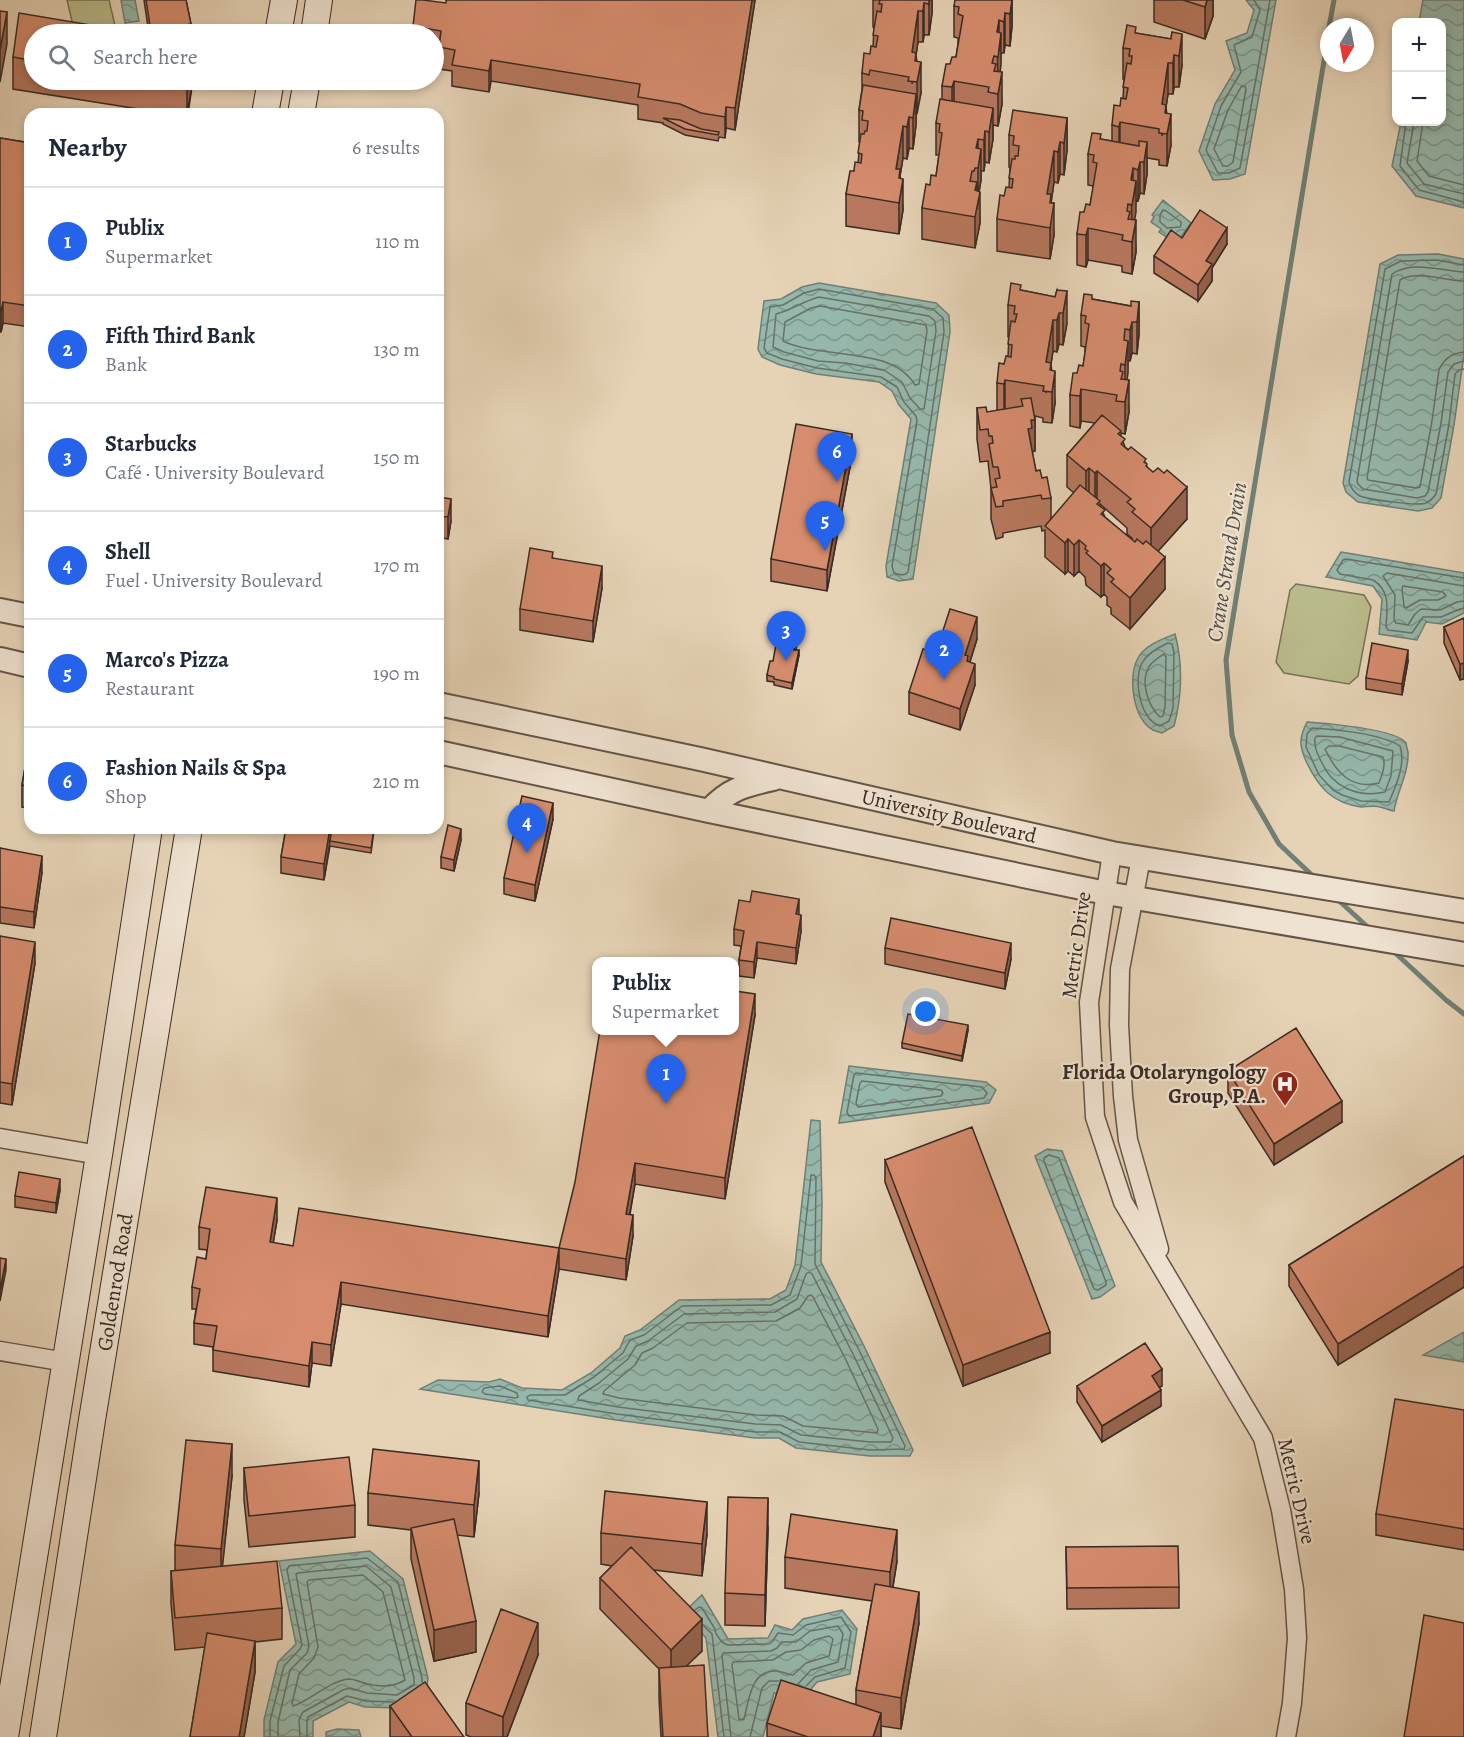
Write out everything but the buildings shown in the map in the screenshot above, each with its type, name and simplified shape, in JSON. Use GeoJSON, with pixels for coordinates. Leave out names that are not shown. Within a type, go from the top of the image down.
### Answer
{"type":"FeatureCollection","features":[{"type":"Feature","properties":{"kind":"main road"},"geometry":{"type":"LineString","coordinates":[[280,24],[284,0]]}},
{"type":"Feature","properties":{"kind":"main road"},"geometry":{"type":"LineString","coordinates":[[315,24],[319,0]]}},
{"type":"Feature","properties":{"kind":"main road"},"geometry":{"type":"LineString","coordinates":[[266,108],[269,90]]}},
{"type":"Feature","properties":{"kind":"main road"},"geometry":{"type":"LineString","coordinates":[[303,108],[306,90]]}},
{"type":"Feature","properties":{"kind":"main road","name":"Goldenrod Road"},"geometry":{"type":"LineString","coordinates":[[5,1737],[148,834]]}},
{"type":"Feature","properties":{"kind":"main road","name":"Goldenrod Road"},"geometry":{"type":"LineString","coordinates":[[43,1737],[188,834]]}},
{"type":"Feature","properties":{"kind":"main road"},"geometry":{"type":"LineString","coordinates":[[155,1035],[196,897],[206,834]]}},
{"type":"Feature","properties":{"kind":"main road"},"geometry":{"type":"LineString","coordinates":[[127,975],[135,1008],[120,1135],[133,1171]]}},
{"type":"Feature","properties":{"kind":"main road"},"geometry":{"type":"LineString","coordinates":[[99,1155],[112,1179],[115,1197],[96,1333],[103,1362]]}},
{"type":"Feature","properties":{"kind":"main road"},"geometry":{"type":"LineString","coordinates":[[62,1616],[57,1568],[83,1409],[82,1384],[75,1371],[66,1362]]}},
{"type":"Feature","properties":{"kind":"main road"},"geometry":{"type":"LineString","coordinates":[[22,1737],[35,1640],[35,1627],[25,1617]]}},
{"type":"Feature","properties":{"kind":"street"},"geometry":{"type":"LineString","coordinates":[[0,610],[24,615]]}},
{"type":"Feature","properties":{"kind":"street"},"geometry":{"type":"LineString","coordinates":[[0,659],[24,665]]}},
{"type":"Feature","properties":{"kind":"street","name":"University Boulevard"},"geometry":{"type":"LineString","coordinates":[[444,705],[780,777],[1112,853],[1464,911]]}},
{"type":"Feature","properties":{"kind":"street","name":"University Boulevard"},"geometry":{"type":"LineString","coordinates":[[444,753],[1106,893],[1455,953]]}},
{"type":"Feature","properties":{"kind":"street"},"geometry":{"type":"LineString","coordinates":[[709,811],[720,798],[743,786],[780,777]]}},
{"type":"Feature","properties":{"kind":"street","name":"Metric Drive"},"geometry":{"type":"LineString","coordinates":[[1112,853],[1089,1002],[1095,1117],[1123,1202],[1263,1438],[1281,1510],[1294,1589],[1297,1638],[1292,1703],[1286,1737]]}},
{"type":"Feature","properties":{"kind":"street","name":"Metric Drive"},"geometry":{"type":"LineString","coordinates":[[1141,858],[1120,969],[1119,1025],[1128,1140],[1168,1280]]}},
{"type":"Feature","properties":{"kind":"street"},"geometry":{"type":"LineString","coordinates":[[1095,1117],[1125,1111]]}},
{"type":"Feature","properties":{"kind":"street"},"geometry":{"type":"LineString","coordinates":[[0,1138],[99,1155]]}},
{"type":"Feature","properties":{"kind":"street"},"geometry":{"type":"LineString","coordinates":[[0,1352],[66,1362]]}},
{"type":"Feature","properties":{"kind":"green space"},"geometry":{"type":"Polygon","coordinates":[[[67,0],[109,0],[115,24],[73,24],[67,0]]]}},
{"type":"Feature","properties":{"kind":"green space"},"geometry":{"type":"Polygon","coordinates":[[[1296,584],[1364,595],[1371,607],[1358,676],[1349,684],[1284,673],[1276,662],[1290,590],[1296,584]]]}},
{"type":"Feature","properties":{"kind":"water"},"geometry":{"type":"Polygon","coordinates":[[[121,0],[135,0],[139,21],[125,23],[121,0]]]}},
{"type":"Feature","properties":{"kind":"water"},"geometry":{"type":"Polygon","coordinates":[[[1246,0],[1276,0],[1245,174],[1230,179],[1213,180],[1199,151],[1215,104],[1235,70],[1226,41],[1247,33],[1254,10],[1246,0]]]}},
{"type":"Feature","properties":{"kind":"water"},"geometry":{"type":"Polygon","coordinates":[[[1423,0],[1464,0],[1464,208],[1416,196],[1392,166],[1400,126],[1446,126],[1446,18],[1420,18],[1423,0]]]}},
{"type":"Feature","properties":{"kind":"water"},"geometry":{"type":"Polygon","coordinates":[[[1163,200],[1191,223],[1180,238],[1168,238],[1151,222],[1154,217],[1152,215],[1163,200]]]}},
{"type":"Feature","properties":{"kind":"water"},"geometry":{"type":"Polygon","coordinates":[[[1438,254],[1464,259],[1464,354],[1441,498],[1432,508],[1418,511],[1358,502],[1346,492],[1343,483],[1380,264],[1398,255],[1438,254]]]}},
{"type":"Feature","properties":{"kind":"water"},"geometry":{"type":"Polygon","coordinates":[[[819,283],[936,303],[949,315],[950,332],[913,579],[899,581],[887,577],[886,566],[911,419],[899,405],[892,391],[879,382],[816,374],[780,365],[762,357],[758,349],[764,301],[781,299],[802,287],[819,283]]]}},
{"type":"Feature","properties":{"kind":"water"},"geometry":{"type":"Polygon","coordinates":[[[1341,552],[1464,573],[1464,613],[1442,624],[1426,622],[1417,640],[1379,634],[1382,599],[1373,586],[1326,577],[1341,552]]]}},
{"type":"Feature","properties":{"kind":"water"},"geometry":{"type":"Polygon","coordinates":[[[1175,634],[1181,680],[1179,703],[1174,726],[1162,733],[1146,725],[1137,708],[1133,687],[1134,668],[1144,651],[1153,644],[1175,634]]]}},
{"type":"Feature","properties":{"kind":"water"},"geometry":{"type":"Polygon","coordinates":[[[1307,722],[1375,730],[1400,738],[1406,743],[1407,767],[1394,811],[1378,806],[1361,807],[1342,802],[1321,786],[1302,750],[1301,737],[1307,722]]]}},
{"type":"Feature","properties":{"kind":"water"},"geometry":{"type":"Polygon","coordinates":[[[849,1066],[986,1082],[996,1090],[989,1103],[839,1123],[849,1066]]]}},
{"type":"Feature","properties":{"kind":"water"},"geometry":{"type":"Polygon","coordinates":[[[811,1120],[820,1121],[821,1262],[913,1450],[910,1456],[870,1456],[796,1448],[779,1438],[755,1438],[616,1420],[420,1389],[438,1380],[489,1382],[500,1379],[522,1388],[562,1390],[591,1373],[620,1348],[625,1336],[640,1330],[679,1300],[770,1299],[786,1290],[795,1265],[811,1120]]]}},
{"type":"Feature","properties":{"kind":"water"},"geometry":{"type":"Polygon","coordinates":[[[1047,1149],[1062,1151],[1115,1286],[1100,1297],[1092,1299],[1035,1156],[1047,1149]]]}},
{"type":"Feature","properties":{"kind":"water"},"geometry":{"type":"Polygon","coordinates":[[[1464,1332],[1464,1362],[1423,1355],[1464,1332]]]}},
{"type":"Feature","properties":{"kind":"water"},"geometry":{"type":"Polygon","coordinates":[[[370,1551],[403,1579],[428,1678],[426,1694],[401,1708],[365,1707],[349,1702],[313,1721],[313,1737],[264,1737],[264,1720],[278,1662],[296,1644],[279,1561],[370,1551]]]}},
{"type":"Feature","properties":{"kind":"water"},"geometry":{"type":"Polygon","coordinates":[[[702,1595],[728,1639],[768,1638],[775,1625],[792,1630],[803,1619],[842,1610],[857,1629],[850,1674],[817,1682],[801,1701],[774,1693],[763,1737],[718,1737],[706,1638],[684,1612],[702,1595]]]}},
{"type":"Feature","properties":{"kind":"water"},"geometry":{"type":"Polygon","coordinates":[[[337,1729],[359,1730],[361,1737],[326,1737],[326,1732],[337,1729]]]}},
{"type":"Feature","properties":{"kind":"waterway","name":"Crane Strand Drain"},"geometry":{"type":"LineString","coordinates":[[1331,18],[1334,0]]}},
{"type":"Feature","properties":{"kind":"waterway","name":"Crane Strand Drain"},"geometry":{"type":"LineString","coordinates":[[1314,877],[1279,844],[1249,792],[1232,735],[1226,660],[1322,72]]}},
{"type":"Feature","properties":{"kind":"waterway","name":"Crane Strand Drain"},"geometry":{"type":"LineString","coordinates":[[1336,898],[1371,930]]}},
{"type":"Feature","properties":{"kind":"waterway","name":"Crane Strand Drain"},"geometry":{"type":"LineString","coordinates":[[1391,949],[1464,1014]]}},
{"type":"Feature","properties":{"kind":"place","name":"Fashion Nails & Spa"},"geometry":{"type":"Point","coordinates":[837,482]}},
{"type":"Feature","properties":{"kind":"place","name":"Marco's Pizza"},"geometry":{"type":"Point","coordinates":[825,551]}},
{"type":"Feature","properties":{"kind":"place","name":"Starbucks"},"geometry":{"type":"Point","coordinates":[786,661]}},
{"type":"Feature","properties":{"kind":"place","name":"Fifth Third Bank"},"geometry":{"type":"Point","coordinates":[944,680]}},
{"type":"Feature","properties":{"kind":"place","name":"Shell"},"geometry":{"type":"Point","coordinates":[527,853]}},
{"type":"Feature","properties":{"kind":"place","name":"Publix"},"geometry":{"type":"Point","coordinates":[666,1104]}},
{"type":"Feature","properties":{"kind":"place","name":"Florida Otolaryngology Group, P.A."},"geometry":{"type":"Point","coordinates":[1285,1107]}}]}
